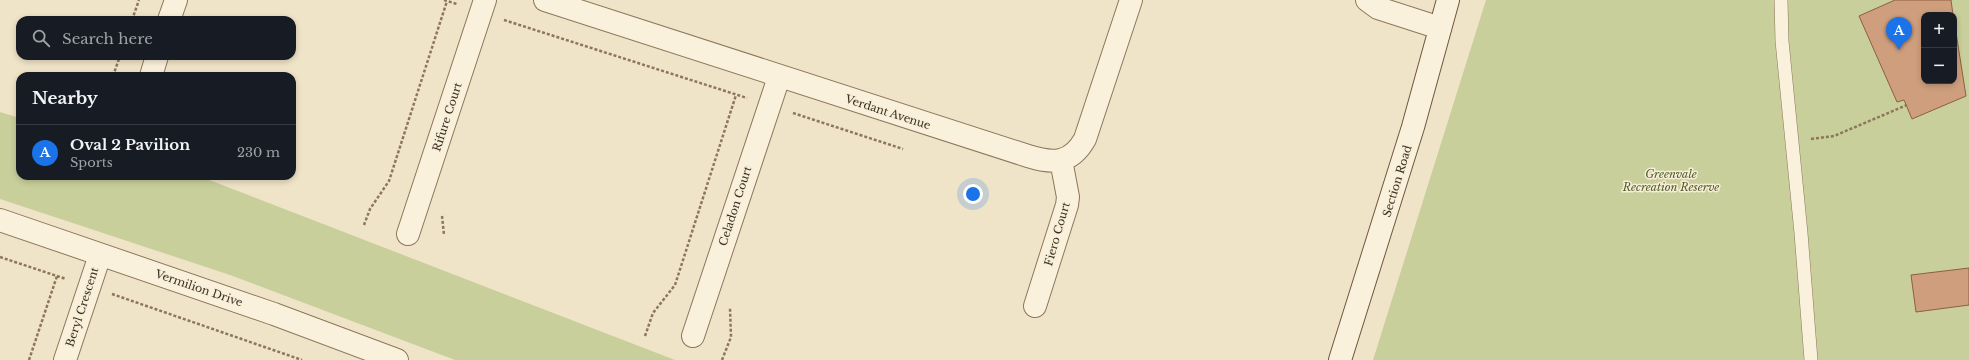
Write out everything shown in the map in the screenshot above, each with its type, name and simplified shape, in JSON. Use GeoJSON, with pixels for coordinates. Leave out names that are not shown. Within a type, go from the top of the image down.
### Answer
{"type":"FeatureCollection","features":[{"type":"Feature","properties":{"kind":"street"},"geometry":{"type":"LineString","coordinates":[[170,16],[176,0]]}},
{"type":"Feature","properties":{"kind":"street","name":"Verdant Avenue"},"geometry":{"type":"LineString","coordinates":[[545,0],[778,77],[1040,160],[1061,160]]}},
{"type":"Feature","properties":{"kind":"street"},"geometry":{"type":"LineString","coordinates":[[1061,160],[1077,150],[1085,139],[1131,0]]}},
{"type":"Feature","properties":{"kind":"street"},"geometry":{"type":"LineString","coordinates":[[1367,0],[1378,8],[1440,28]]}},
{"type":"Feature","properties":{"kind":"street","name":"Section Road"},"geometry":{"type":"LineString","coordinates":[[1340,360],[1410,134],[1448,0]]}},
{"type":"Feature","properties":{"kind":"street","name":"Rifure Court"},"geometry":{"type":"LineString","coordinates":[[408,234],[483,6]]}},
{"type":"Feature","properties":{"kind":"street"},"geometry":{"type":"LineString","coordinates":[[152,72],[156,60]]}},
{"type":"Feature","properties":{"kind":"street","name":"Celadon Court"},"geometry":{"type":"LineString","coordinates":[[693,336],[778,77]]}},
{"type":"Feature","properties":{"kind":"street","name":"Fiero Court"},"geometry":{"type":"LineString","coordinates":[[1035,306],[1067,205],[1068,197],[1061,160]]}},
{"type":"Feature","properties":{"kind":"street","name":"Vermilion Drive"},"geometry":{"type":"LineString","coordinates":[[0,220],[274,314],[384,358]]}},
{"type":"Feature","properties":{"kind":"street","name":"Beryl Crescent"},"geometry":{"type":"LineString","coordinates":[[65,360],[100,255]]}},
{"type":"Feature","properties":{"kind":"lane"},"geometry":{"type":"LineString","coordinates":[[1781,0],[1782,41],[1801,233],[1811,360]]}},
{"type":"Feature","properties":{"kind":"path"},"geometry":{"type":"LineString","coordinates":[[133,16],[139,0]]}},
{"type":"Feature","properties":{"kind":"path"},"geometry":{"type":"LineString","coordinates":[[364,225],[370,209],[389,181],[446,0],[483,6],[736,94],[903,149]]}},
{"type":"Feature","properties":{"kind":"path"},"geometry":{"type":"LineString","coordinates":[[114,72],[119,60]]}},
{"type":"Feature","properties":{"kind":"path"},"geometry":{"type":"LineString","coordinates":[[645,336],[653,313],[675,285],[736,94]]}},
{"type":"Feature","properties":{"kind":"path"},"geometry":{"type":"LineString","coordinates":[[1791,142],[1834,136],[1907,105]]}},
{"type":"Feature","properties":{"kind":"path"},"geometry":{"type":"LineString","coordinates":[[0,257],[89,286],[302,360]]}},
{"type":"Feature","properties":{"kind":"path"},"geometry":{"type":"LineString","coordinates":[[29,360],[57,276]]}},
{"type":"Feature","properties":{"kind":"green space","name":"Greenvale Recreation Reserve"},"geometry":{"type":"Polygon","coordinates":[[[1486,0],[1969,0],[1969,360],[1373,360],[1486,0]]]}},
{"type":"Feature","properties":{"kind":"green space"},"geometry":{"type":"Polygon","coordinates":[[[0,112],[16,117],[16,180],[209,180],[675,360],[455,360],[230,275],[0,199],[0,112]]]}},
{"type":"Feature","properties":{"kind":"building"},"geometry":{"type":"Polygon","coordinates":[[[1895,0],[1951,0],[1953,12],[1921,12],[1921,84],[1957,84],[1957,39],[1966,96],[1912,119],[1904,100],[1897,102],[1859,16],[1895,0]]]}},
{"type":"Feature","properties":{"kind":"building"},"geometry":{"type":"Polygon","coordinates":[[[1969,268],[1969,305],[1916,312],[1911,275],[1969,268]]]}},
{"type":"Feature","properties":{"kind":"place","name":"Oval 2 Pavilion"},"geometry":{"type":"Point","coordinates":[1899,50]}}]}
